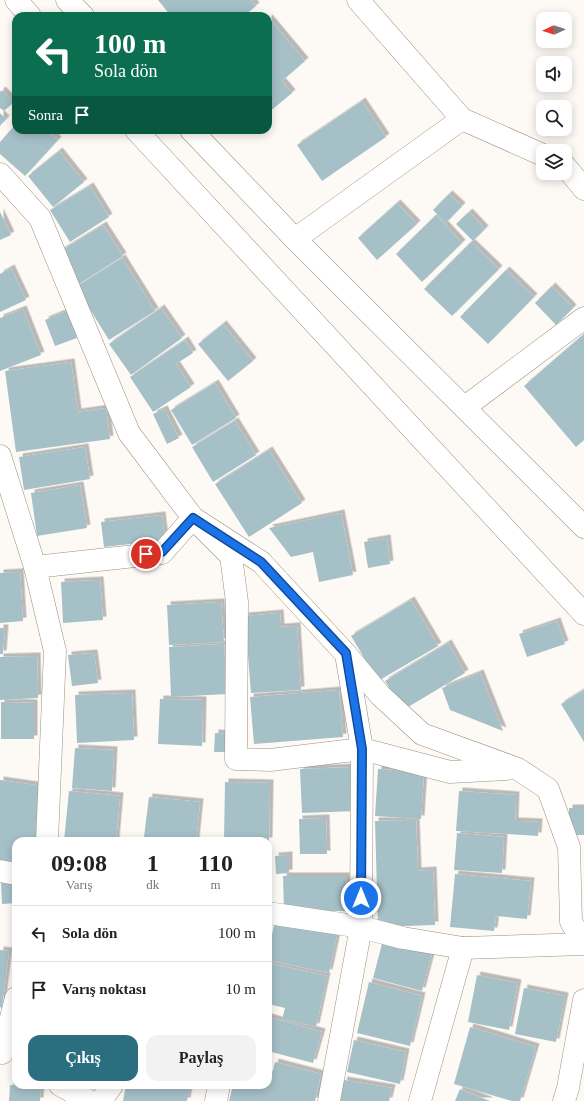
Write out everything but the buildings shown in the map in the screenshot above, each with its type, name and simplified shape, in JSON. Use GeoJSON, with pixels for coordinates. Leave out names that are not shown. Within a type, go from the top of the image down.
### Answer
{"type":"FeatureCollection","features":[{"type":"Feature","properties":{"kind":"street"},"geometry":{"type":"LineString","coordinates":[[16,0],[26,12]]}},
{"type":"Feature","properties":{"kind":"street"},"geometry":{"type":"LineString","coordinates":[[68,0],[79,12]]}},
{"type":"Feature","properties":{"kind":"street"},"geometry":{"type":"LineString","coordinates":[[358,0],[462,119],[536,152]]}},
{"type":"Feature","properties":{"kind":"street"},"geometry":{"type":"LineString","coordinates":[[295,239],[462,119]]}},
{"type":"Feature","properties":{"kind":"street"},"geometry":{"type":"LineString","coordinates":[[140,134],[584,614]]}},
{"type":"Feature","properties":{"kind":"street"},"geometry":{"type":"LineString","coordinates":[[195,134],[295,239],[584,527]]}},
{"type":"Feature","properties":{"kind":"street"},"geometry":{"type":"LineString","coordinates":[[0,174],[40,218],[129,433],[193,518],[231,556],[238,602],[236,758],[270,760],[362,749],[450,772],[518,769]]}},
{"type":"Feature","properties":{"kind":"street"},"geometry":{"type":"LineString","coordinates":[[572,174],[584,189]]}},
{"type":"Feature","properties":{"kind":"street"},"geometry":{"type":"LineString","coordinates":[[465,407],[584,318]]}},
{"type":"Feature","properties":{"kind":"street"},"geometry":{"type":"LineString","coordinates":[[0,456],[35,567],[55,651],[47,837]]}},
{"type":"Feature","properties":{"kind":"street"},"geometry":{"type":"LineString","coordinates":[[35,567],[162,552],[193,518]]}},
{"type":"Feature","properties":{"kind":"street"},"geometry":{"type":"LineString","coordinates":[[193,518],[261,562],[346,653],[380,696],[422,734],[518,769],[548,789],[569,847],[571,922],[584,943],[463,948],[403,938],[361,927],[272,914]]}},
{"type":"Feature","properties":{"kind":"street"},"geometry":{"type":"LineString","coordinates":[[329,1101],[361,927],[362,749],[346,653]]}},
{"type":"Feature","properties":{"kind":"street"},"geometry":{"type":"LineString","coordinates":[[0,871],[12,873]]}},
{"type":"Feature","properties":{"kind":"street"},"geometry":{"type":"LineString","coordinates":[[420,1101],[463,948]]}},
{"type":"Feature","properties":{"kind":"street"},"geometry":{"type":"LineString","coordinates":[[564,1101],[568,1088],[584,1000]]}},
{"type":"Feature","properties":{"kind":"street"},"geometry":{"type":"LineString","coordinates":[[6,1055],[12,1021]]}},
{"type":"Feature","properties":{"kind":"street"},"geometry":{"type":"LineString","coordinates":[[67,1089],[89,1101]]}},
{"type":"Feature","properties":{"kind":"street"},"geometry":{"type":"LineString","coordinates":[[101,1101],[109,1089]]}},
{"type":"Feature","properties":{"kind":"street"},"geometry":{"type":"LineString","coordinates":[[216,1101],[218,1089]]}},
{"type":"Feature","properties":{"kind":"route"},"geometry":{"type":"LineString","coordinates":[[146,554],[162,552],[193,518],[261,562],[346,653],[362,749],[361,898]]}}]}
